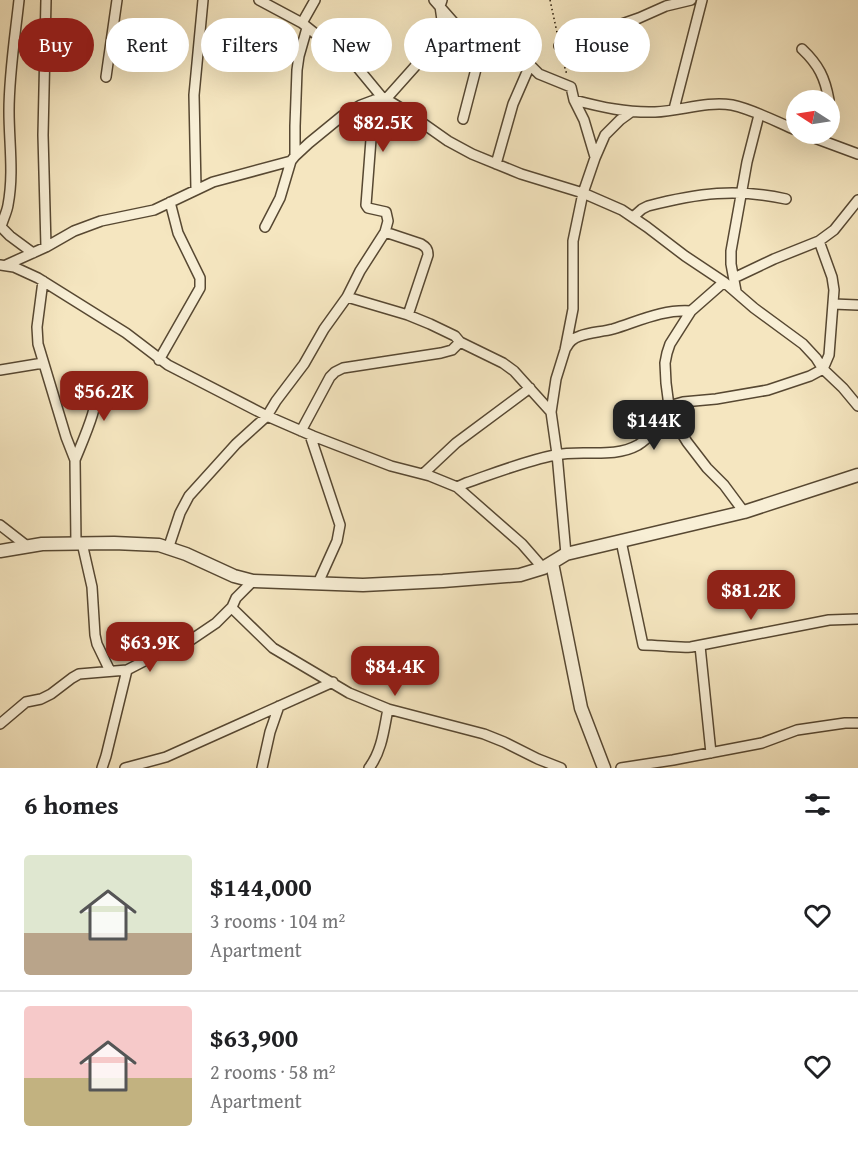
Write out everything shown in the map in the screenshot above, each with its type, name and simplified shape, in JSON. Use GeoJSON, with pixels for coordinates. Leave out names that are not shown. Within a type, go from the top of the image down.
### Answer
{"type":"FeatureCollection","features":[{"type":"Feature","properties":{"kind":"street"},"geometry":{"type":"LineString","coordinates":[[20,0],[9,111],[12,162],[10,192],[8,206],[0,226],[33,253]]}},
{"type":"Feature","properties":{"kind":"street"},"geometry":{"type":"LineString","coordinates":[[46,0],[43,135],[46,247]]}},
{"type":"Feature","properties":{"kind":"street"},"geometry":{"type":"LineString","coordinates":[[106,77],[117,0]]}},
{"type":"Feature","properties":{"kind":"street"},"geometry":{"type":"LineString","coordinates":[[196,189],[194,95],[203,0]]}},
{"type":"Feature","properties":{"kind":"street"},"geometry":{"type":"LineString","coordinates":[[259,0],[304,26],[357,67],[380,99],[404,110],[448,141],[472,154],[521,174],[583,193],[633,217],[724,282],[754,308],[803,344],[858,406]]}},
{"type":"Feature","properties":{"kind":"street"},"geometry":{"type":"LineString","coordinates":[[265,227],[280,198],[293,158],[297,70],[304,26],[315,0]]}},
{"type":"Feature","properties":{"kind":"street"},"geometry":{"type":"LineString","coordinates":[[639,18],[666,6],[691,0]]}},
{"type":"Feature","properties":{"kind":"street"},"geometry":{"type":"LineString","coordinates":[[674,109],[702,0]]}},
{"type":"Feature","properties":{"kind":"street"},"geometry":{"type":"LineString","coordinates":[[439,2],[442,18]]}},
{"type":"Feature","properties":{"kind":"street"},"geometry":{"type":"LineString","coordinates":[[439,2],[451,18]]}},
{"type":"Feature","properties":{"kind":"street"},"geometry":{"type":"LineString","coordinates":[[802,49],[816,63],[827,90]]}},
{"type":"Feature","properties":{"kind":"street"},"geometry":{"type":"LineString","coordinates":[[3,265],[46,247],[74,231],[101,221],[154,210],[220,180],[293,158],[342,116],[361,105],[380,99],[410,72]]}},
{"type":"Feature","properties":{"kind":"street"},"geometry":{"type":"LineString","coordinates":[[463,119],[475,72]]}},
{"type":"Feature","properties":{"kind":"street"},"geometry":{"type":"LineString","coordinates":[[496,164],[513,104],[527,72]]}},
{"type":"Feature","properties":{"kind":"street"},"geometry":{"type":"LineString","coordinates":[[537,72],[571,87],[595,158]]}},
{"type":"Feature","properties":{"kind":"street"},"geometry":{"type":"LineString","coordinates":[[168,549],[180,513],[189,496],[236,444],[267,416],[347,297],[360,271],[385,232],[388,221],[386,212],[366,207],[380,99]]}},
{"type":"Feature","properties":{"kind":"street"},"geometry":{"type":"LineString","coordinates":[[574,100],[607,109],[631,112],[658,112],[718,104],[734,106],[786,126]]}},
{"type":"Feature","properties":{"kind":"street"},"geometry":{"type":"LineString","coordinates":[[566,554],[551,412],[556,379],[565,350],[573,309],[573,241],[583,193],[595,158],[606,135],[631,112]]}},
{"type":"Feature","properties":{"kind":"street"},"geometry":{"type":"LineString","coordinates":[[736,291],[731,251],[747,162],[759,115]]}},
{"type":"Feature","properties":{"kind":"street"},"geometry":{"type":"LineString","coordinates":[[839,144],[858,154]]}},
{"type":"Feature","properties":{"kind":"street"},"geometry":{"type":"LineString","coordinates":[[633,217],[642,208],[707,194],[741,192],[766,194],[786,199]]}},
{"type":"Feature","properties":{"kind":"street"},"geometry":{"type":"LineString","coordinates":[[734,278],[774,259],[819,242],[834,230],[858,200]]}},
{"type":"Feature","properties":{"kind":"street"},"geometry":{"type":"LineString","coordinates":[[159,360],[201,284],[178,233],[170,202]]}},
{"type":"Feature","properties":{"kind":"street"},"geometry":{"type":"LineString","coordinates":[[385,232],[421,244],[428,250],[408,315]]}},
{"type":"Feature","properties":{"kind":"street"},"geometry":{"type":"LineString","coordinates":[[457,487],[557,454],[617,451],[635,446],[647,439],[669,406],[768,390],[810,376],[823,369],[829,355],[833,304],[832,277],[819,242]]}},
{"type":"Feature","properties":{"kind":"street"},"geometry":{"type":"LineString","coordinates":[[3,265],[23,270],[43,281],[126,333],[159,360],[267,416],[391,466],[423,474],[457,487],[548,566],[581,708],[603,768]]}},
{"type":"Feature","properties":{"kind":"street"},"geometry":{"type":"LineString","coordinates":[[43,281],[37,327],[38,344],[75,460],[79,543],[92,587],[97,644],[110,671]]}},
{"type":"Feature","properties":{"kind":"street"},"geometry":{"type":"LineString","coordinates":[[724,282],[691,311],[670,344],[666,373],[669,406],[676,424],[707,468],[724,485],[744,512]]}},
{"type":"Feature","properties":{"kind":"street"},"geometry":{"type":"LineString","coordinates":[[347,297],[430,324],[503,363],[551,412]]}},
{"type":"Feature","properties":{"kind":"street"},"geometry":{"type":"LineString","coordinates":[[833,304],[858,305]]}},
{"type":"Feature","properties":{"kind":"street"},"geometry":{"type":"LineString","coordinates":[[565,350],[569,342],[579,336],[610,330],[659,313],[678,310],[691,311]]}},
{"type":"Feature","properties":{"kind":"street"},"geometry":{"type":"LineString","coordinates":[[318,583],[337,541],[340,525],[305,433],[330,377],[343,368],[441,353],[452,350],[460,342]]}},
{"type":"Feature","properties":{"kind":"street"},"geometry":{"type":"LineString","coordinates":[[0,370],[43,363]]}},
{"type":"Feature","properties":{"kind":"street"},"geometry":{"type":"LineString","coordinates":[[75,460],[93,412],[99,386],[98,377]]}},
{"type":"Feature","properties":{"kind":"street"},"geometry":{"type":"LineString","coordinates":[[423,474],[456,443],[530,388]]}},
{"type":"Feature","properties":{"kind":"street"},"geometry":{"type":"LineString","coordinates":[[0,551],[42,544],[159,545],[186,554],[234,576],[253,581],[363,585],[520,575],[548,566],[566,554],[744,512],[858,475]]}},
{"type":"Feature","properties":{"kind":"street"},"geometry":{"type":"LineString","coordinates":[[0,525],[27,546]]}},
{"type":"Feature","properties":{"kind":"street"},"geometry":{"type":"LineString","coordinates":[[621,541],[643,645],[678,648],[700,646],[830,620],[858,619]]}},
{"type":"Feature","properties":{"kind":"street"},"geometry":{"type":"LineString","coordinates":[[0,724],[26,702],[51,694],[79,674],[127,670],[178,648],[216,623],[253,581]]}},
{"type":"Feature","properties":{"kind":"street"},"geometry":{"type":"LineString","coordinates":[[232,607],[273,648],[349,693],[388,709],[484,734],[561,768]]}},
{"type":"Feature","properties":{"kind":"street"},"geometry":{"type":"LineString","coordinates":[[700,646],[711,753]]}},
{"type":"Feature","properties":{"kind":"street"},"geometry":{"type":"LineString","coordinates":[[102,768],[127,670]]}},
{"type":"Feature","properties":{"kind":"street"},"geometry":{"type":"LineString","coordinates":[[125,768],[136,767],[166,757],[333,682]]}},
{"type":"Feature","properties":{"kind":"street"},"geometry":{"type":"LineString","coordinates":[[262,768],[270,732],[279,706]]}},
{"type":"Feature","properties":{"kind":"street"},"geometry":{"type":"LineString","coordinates":[[369,768],[375,761],[381,744],[388,709]]}},
{"type":"Feature","properties":{"kind":"street"},"geometry":{"type":"LineString","coordinates":[[621,768],[762,743],[797,730],[858,723]]}}]}
